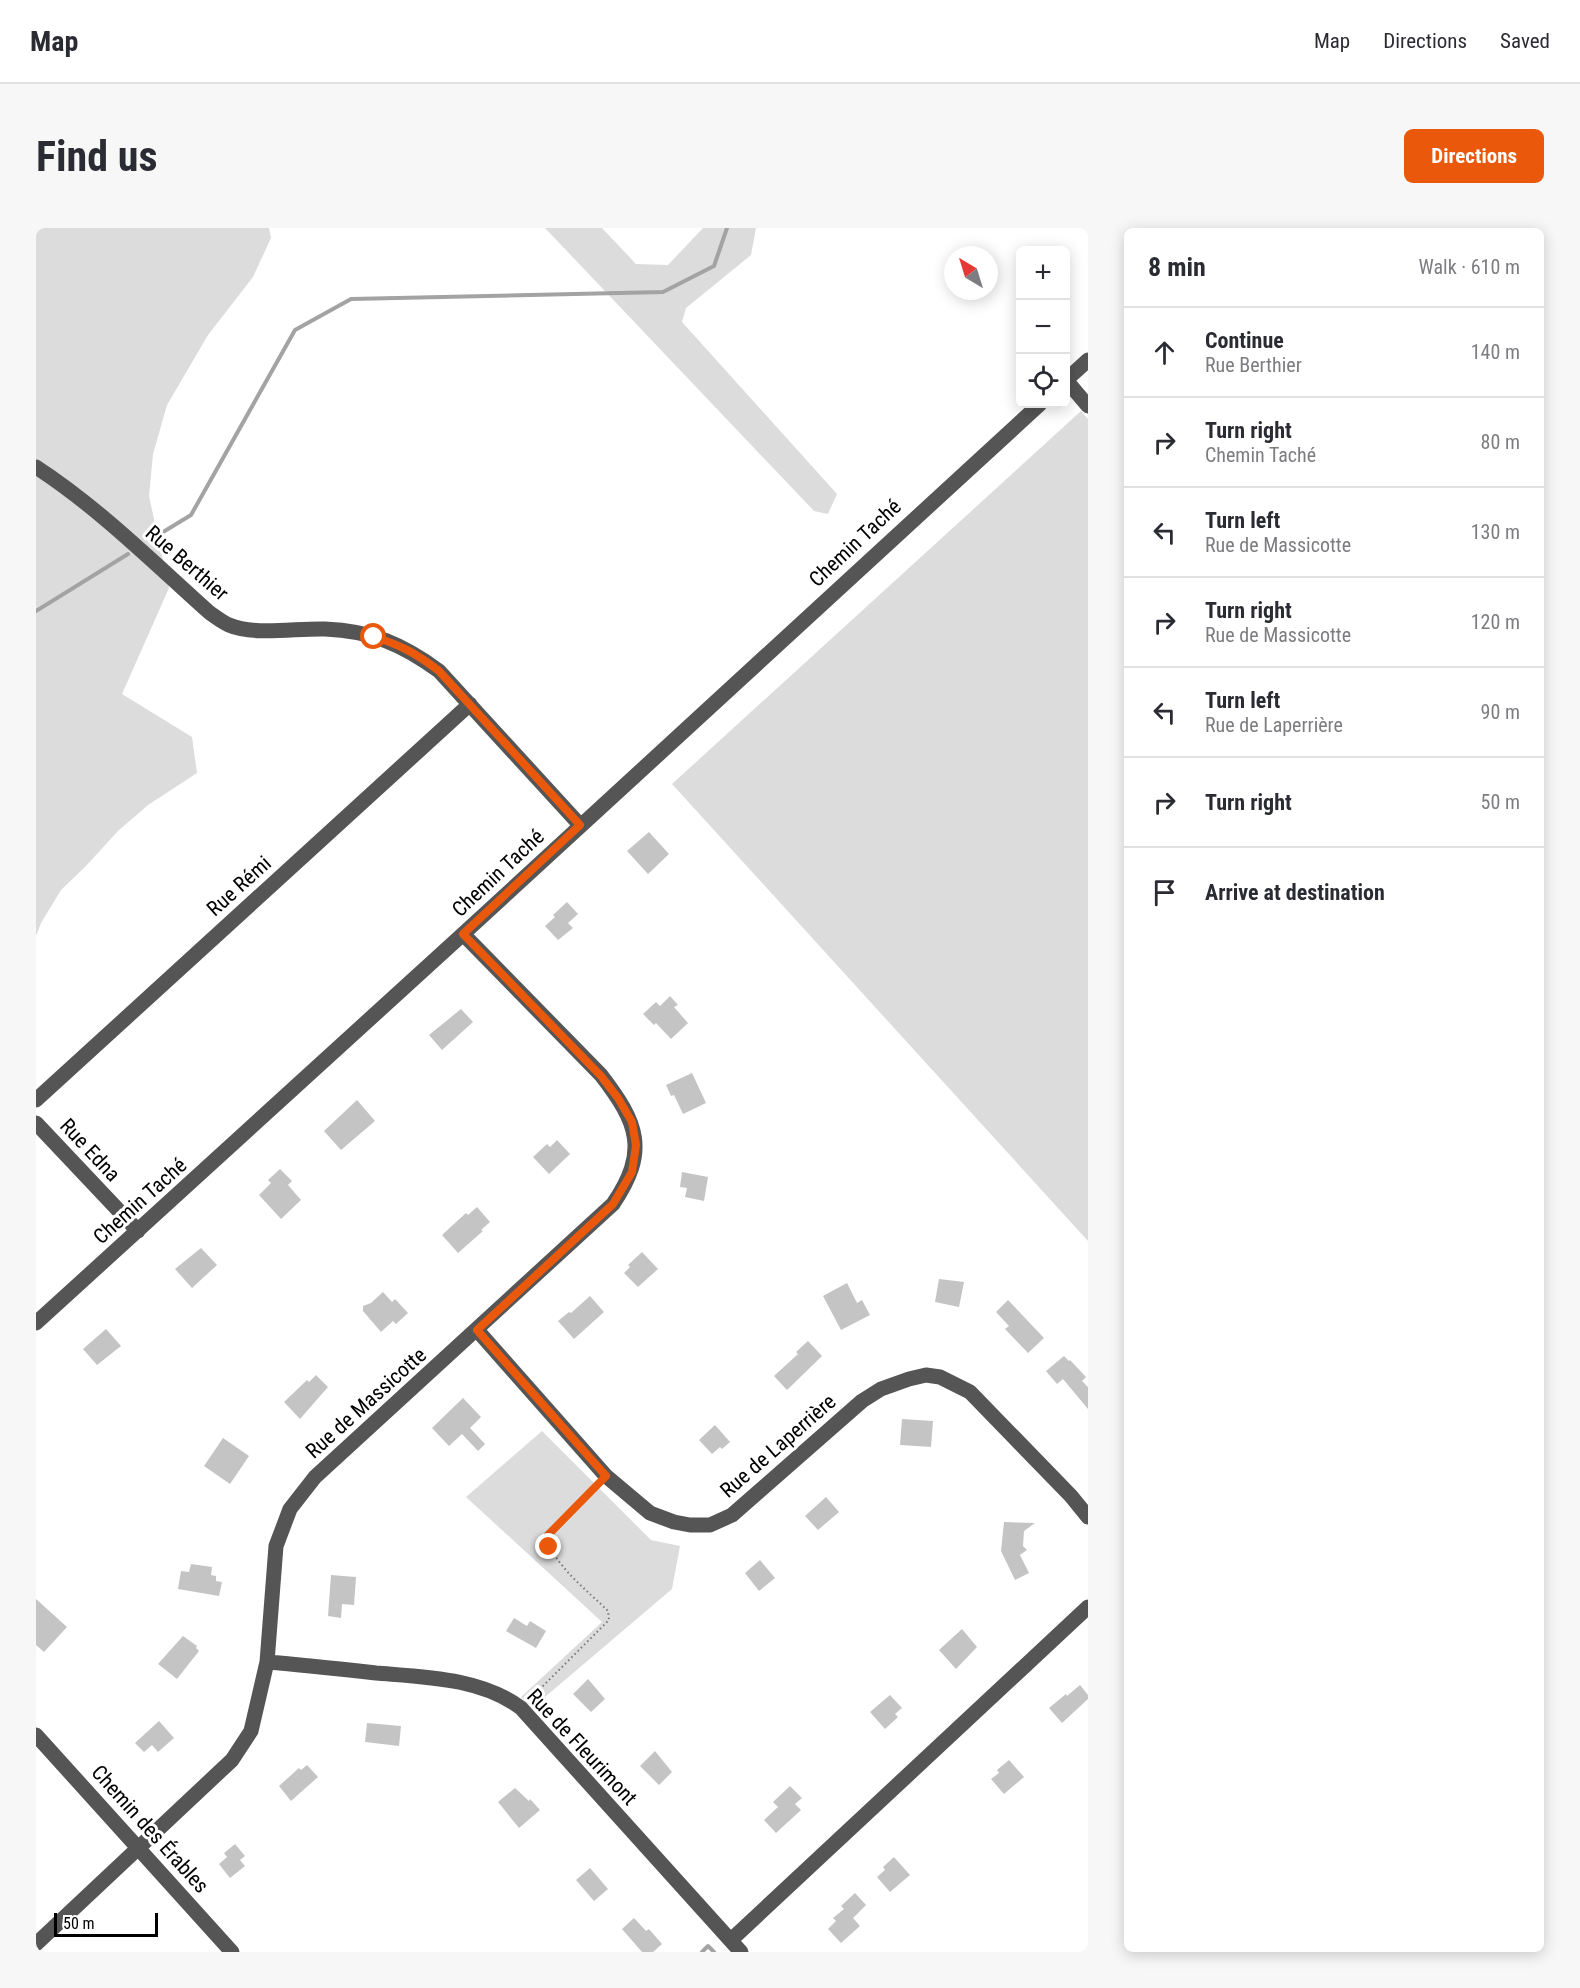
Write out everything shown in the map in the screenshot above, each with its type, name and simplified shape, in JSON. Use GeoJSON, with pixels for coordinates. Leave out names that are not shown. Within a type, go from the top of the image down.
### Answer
{"type":"FeatureCollection","features":[{"type":"Feature","properties":{"kind":"street"},"geometry":{"type":"LineString","coordinates":[[1070,376],[1088,360]]}},
{"type":"Feature","properties":{"kind":"street"},"geometry":{"type":"LineString","coordinates":[[1070,385],[1088,406]]}},
{"type":"Feature","properties":{"kind":"street","name":"Chemin Taché"},"geometry":{"type":"LineString","coordinates":[[36,1323],[1036,408]]}},
{"type":"Feature","properties":{"kind":"street","name":"Rue Berthier"},"geometry":{"type":"LineString","coordinates":[[36,467],[104,518],[210,613],[228,625],[246,630],[327,629],[374,637],[398,644],[415,653],[439,671],[580,825]]}},
{"type":"Feature","properties":{"kind":"street","name":"Rue Rémi"},"geometry":{"type":"LineString","coordinates":[[36,1100],[470,704]]}},
{"type":"Feature","properties":{"kind":"street","name":"Rue de Massicotte"},"geometry":{"type":"LineString","coordinates":[[36,1944],[232,1760],[250,1731],[267,1662],[276,1546],[290,1509],[315,1477],[613,1204],[632,1172],[636,1145],[632,1122],[618,1098],[601,1076],[463,934]]}},
{"type":"Feature","properties":{"kind":"street","name":"Rue Edna"},"geometry":{"type":"LineString","coordinates":[[36,1123],[138,1231]]}},
{"type":"Feature","properties":{"kind":"street","name":"Rue de Laperrière"},"geometry":{"type":"LineString","coordinates":[[477,1330],[606,1476],[650,1514],[674,1522],[690,1525],[710,1524],[732,1515],[861,1401],[881,1389],[909,1378],[926,1375],[940,1377],[970,1392],[1071,1496],[1088,1517]]}},
{"type":"Feature","properties":{"kind":"street"},"geometry":{"type":"LineString","coordinates":[[731,1940],[1088,1607]]}},
{"type":"Feature","properties":{"kind":"street","name":"Rue de Fleurimont"},"geometry":{"type":"LineString","coordinates":[[267,1662],[432,1678],[463,1683],[504,1696],[521,1708],[741,1952]]}},
{"type":"Feature","properties":{"kind":"street","name":"Chemin des Érables"},"geometry":{"type":"LineString","coordinates":[[36,1735],[232,1952]]}},
{"type":"Feature","properties":{"kind":"path"},"geometry":{"type":"LineString","coordinates":[[521,1708],[609,1620],[608,1611],[559,1562],[549,1547],[547,1536],[606,1476]]}},
{"type":"Feature","properties":{"kind":"shaded area"},"geometry":{"type":"Polygon","coordinates":[[[36,228],[269,228],[271,238],[253,277],[208,335],[167,405],[153,454],[149,496],[169,588],[122,694],[192,737],[197,773],[148,805],[118,831],[61,890],[41,923],[36,936],[36,228]]]}},
{"type":"Feature","properties":{"kind":"shaded area"},"geometry":{"type":"Polygon","coordinates":[[[545,228],[602,228],[636,264],[668,265],[703,228],[756,228],[751,255],[686,308],[682,322],[837,494],[828,514],[814,511],[545,228]]]}},
{"type":"Feature","properties":{"kind":"shaded area"},"geometry":{"type":"Polygon","coordinates":[[[1081,411],[1088,419],[1088,1241],[672,784],[1081,411]]]}},
{"type":"Feature","properties":{"kind":"shaded area"},"geometry":{"type":"Polygon","coordinates":[[[542,1431],[651,1540],[680,1546],[672,1589],[532,1708],[521,1697],[602,1622],[466,1497],[542,1431]]]}},
{"type":"Feature","properties":{"kind":"building"},"geometry":{"type":"Polygon","coordinates":[[[649,832],[669,854],[648,874],[627,851],[649,832]]]}},
{"type":"Feature","properties":{"kind":"building"},"geometry":{"type":"Polygon","coordinates":[[[567,902],[578,914],[568,923],[573,928],[558,940],[545,926],[567,902]]]}},
{"type":"Feature","properties":{"kind":"building"},"geometry":{"type":"Polygon","coordinates":[[[670,996],[678,1005],[674,1007],[688,1023],[671,1039],[656,1023],[654,1025],[643,1014],[656,1002],[660,1006],[670,996]]]}},
{"type":"Feature","properties":{"kind":"building"},"geometry":{"type":"Polygon","coordinates":[[[461,1009],[473,1022],[442,1050],[429,1035],[461,1009]]]}},
{"type":"Feature","properties":{"kind":"building"},"geometry":{"type":"Polygon","coordinates":[[[692,1073],[706,1103],[683,1114],[674,1095],[671,1096],[666,1085],[692,1073]]]}},
{"type":"Feature","properties":{"kind":"building"},"geometry":{"type":"Polygon","coordinates":[[[357,1100],[375,1121],[341,1150],[324,1131],[357,1100]]]}},
{"type":"Feature","properties":{"kind":"building"},"geometry":{"type":"Polygon","coordinates":[[[557,1140],[570,1154],[549,1174],[533,1157],[547,1144],[550,1147],[557,1140]]]}},
{"type":"Feature","properties":{"kind":"building"},"geometry":{"type":"Polygon","coordinates":[[[280,1169],[292,1181],[288,1185],[301,1200],[281,1219],[259,1195],[271,1183],[268,1180],[280,1169]]]}},
{"type":"Feature","properties":{"kind":"building"},"geometry":{"type":"Polygon","coordinates":[[[682,1172],[708,1177],[704,1201],[685,1197],[687,1188],[680,1187],[682,1172]]]}},
{"type":"Feature","properties":{"kind":"building"},"geometry":{"type":"Polygon","coordinates":[[[477,1207],[490,1222],[458,1253],[442,1235],[466,1213],[468,1215],[477,1207]]]}},
{"type":"Feature","properties":{"kind":"building"},"geometry":{"type":"Polygon","coordinates":[[[201,1248],[217,1265],[192,1288],[175,1269],[201,1248]]]}},
{"type":"Feature","properties":{"kind":"building"},"geometry":{"type":"Polygon","coordinates":[[[642,1252],[658,1269],[638,1287],[624,1273],[630,1267],[628,1265],[642,1252]]]}},
{"type":"Feature","properties":{"kind":"building"},"geometry":{"type":"Polygon","coordinates":[[[939,1279],[964,1282],[959,1307],[935,1302],[939,1279]]]}},
{"type":"Feature","properties":{"kind":"building"},"geometry":{"type":"Polygon","coordinates":[[[847,1283],[857,1303],[862,1300],[870,1315],[841,1330],[823,1296],[847,1283]]]}},
{"type":"Feature","properties":{"kind":"building"},"geometry":{"type":"Polygon","coordinates":[[[383,1292],[392,1302],[395,1299],[408,1313],[396,1324],[393,1321],[381,1332],[363,1311],[363,1306],[371,1303],[383,1292]]]}},
{"type":"Feature","properties":{"kind":"building"},"geometry":{"type":"Polygon","coordinates":[[[590,1296],[604,1312],[574,1339],[558,1321],[590,1296]]]}},
{"type":"Feature","properties":{"kind":"building"},"geometry":{"type":"Polygon","coordinates":[[[1008,1300],[1044,1338],[1028,1353],[1005,1329],[1009,1326],[996,1312],[1008,1300]]]}},
{"type":"Feature","properties":{"kind":"building"},"geometry":{"type":"Polygon","coordinates":[[[106,1329],[121,1346],[97,1365],[83,1349],[106,1329]]]}},
{"type":"Feature","properties":{"kind":"building"},"geometry":{"type":"Polygon","coordinates":[[[808,1341],[822,1356],[787,1390],[774,1376],[798,1354],[796,1352],[808,1341]]]}},
{"type":"Feature","properties":{"kind":"building"},"geometry":{"type":"Polygon","coordinates":[[[1064,1356],[1086,1377],[1082,1381],[1088,1387],[1088,1409],[1063,1379],[1057,1384],[1046,1371],[1064,1356]]]}},
{"type":"Feature","properties":{"kind":"building"},"geometry":{"type":"Polygon","coordinates":[[[316,1375],[328,1387],[300,1419],[284,1402],[307,1380],[309,1382],[316,1375]]]}},
{"type":"Feature","properties":{"kind":"building"},"geometry":{"type":"Polygon","coordinates":[[[463,1398],[481,1417],[470,1428],[485,1444],[478,1451],[462,1434],[449,1446],[432,1428],[463,1398]]]}},
{"type":"Feature","properties":{"kind":"building"},"geometry":{"type":"Polygon","coordinates":[[[902,1419],[933,1421],[931,1447],[900,1445],[902,1419]]]}},
{"type":"Feature","properties":{"kind":"building"},"geometry":{"type":"Polygon","coordinates":[[[715,1425],[730,1442],[712,1454],[699,1440],[715,1425]]]}},
{"type":"Feature","properties":{"kind":"building"},"geometry":{"type":"Polygon","coordinates":[[[223,1438],[249,1456],[230,1484],[204,1466],[223,1438]]]}},
{"type":"Feature","properties":{"kind":"building"},"geometry":{"type":"Polygon","coordinates":[[[826,1497],[839,1512],[818,1530],[805,1516],[826,1497]]]}},
{"type":"Feature","properties":{"kind":"building"},"geometry":{"type":"Polygon","coordinates":[[[1004,1522],[1035,1523],[1024,1531],[1023,1546],[1027,1550],[1020,1555],[1029,1573],[1015,1580],[1001,1551],[1004,1522]]]}},
{"type":"Feature","properties":{"kind":"building"},"geometry":{"type":"Polygon","coordinates":[[[760,1560],[775,1578],[759,1591],[745,1573],[760,1560]]]}},
{"type":"Feature","properties":{"kind":"building"},"geometry":{"type":"Polygon","coordinates":[[[191,1564],[212,1567],[211,1575],[216,1576],[216,1581],[222,1582],[219,1596],[178,1589],[181,1571],[189,1572],[191,1564]]]}},
{"type":"Feature","properties":{"kind":"building"},"geometry":{"type":"Polygon","coordinates":[[[331,1575],[356,1577],[354,1605],[342,1604],[341,1618],[328,1616],[331,1575]]]}},
{"type":"Feature","properties":{"kind":"building"},"geometry":{"type":"Polygon","coordinates":[[[36,1599],[67,1627],[44,1652],[36,1645],[36,1599]]]}},
{"type":"Feature","properties":{"kind":"building"},"geometry":{"type":"Polygon","coordinates":[[[514,1618],[527,1626],[530,1621],[546,1631],[536,1648],[506,1631],[514,1618]]]}},
{"type":"Feature","properties":{"kind":"building"},"geometry":{"type":"Polygon","coordinates":[[[962,1629],[977,1647],[956,1669],[939,1650],[962,1629]]]}},
{"type":"Feature","properties":{"kind":"building"},"geometry":{"type":"Polygon","coordinates":[[[183,1636],[197,1646],[199,1651],[177,1679],[158,1664],[183,1636]]]}},
{"type":"Feature","properties":{"kind":"building"},"geometry":{"type":"Polygon","coordinates":[[[588,1679],[605,1699],[591,1712],[573,1694],[588,1679]]]}},
{"type":"Feature","properties":{"kind":"building"},"geometry":{"type":"Polygon","coordinates":[[[1080,1685],[1088,1695],[1088,1699],[1062,1723],[1049,1708],[1080,1685]]]}},
{"type":"Feature","properties":{"kind":"building"},"geometry":{"type":"Polygon","coordinates":[[[890,1695],[902,1708],[895,1714],[898,1717],[885,1729],[870,1712],[890,1695]]]}},
{"type":"Feature","properties":{"kind":"building"},"geometry":{"type":"Polygon","coordinates":[[[159,1721],[174,1738],[158,1752],[152,1745],[144,1752],[135,1743],[159,1721]]]}},
{"type":"Feature","properties":{"kind":"building"},"geometry":{"type":"Polygon","coordinates":[[[367,1723],[401,1726],[399,1746],[365,1742],[367,1723]]]}},
{"type":"Feature","properties":{"kind":"building"},"geometry":{"type":"Polygon","coordinates":[[[655,1751],[672,1772],[659,1785],[640,1766],[655,1751]]]}},
{"type":"Feature","properties":{"kind":"building"},"geometry":{"type":"Polygon","coordinates":[[[1009,1760],[1024,1777],[1004,1794],[991,1779],[999,1773],[997,1770],[1009,1760]]]}},
{"type":"Feature","properties":{"kind":"building"},"geometry":{"type":"Polygon","coordinates":[[[307,1765],[318,1777],[291,1801],[279,1786],[299,1768],[301,1770],[307,1765]]]}},
{"type":"Feature","properties":{"kind":"building"},"geometry":{"type":"Polygon","coordinates":[[[790,1786],[802,1798],[795,1804],[801,1810],[776,1833],[764,1820],[778,1807],[773,1802],[790,1786]]]}},
{"type":"Feature","properties":{"kind":"building"},"geometry":{"type":"Polygon","coordinates":[[[515,1788],[540,1810],[519,1828],[498,1802],[515,1788]]]}},
{"type":"Feature","properties":{"kind":"building"},"geometry":{"type":"Polygon","coordinates":[[[235,1844],[245,1856],[240,1860],[245,1866],[230,1878],[219,1864],[227,1857],[224,1853],[235,1844]]]}},
{"type":"Feature","properties":{"kind":"building"},"geometry":{"type":"Polygon","coordinates":[[[894,1857],[910,1875],[890,1892],[877,1877],[885,1870],[883,1867],[894,1857]]]}},
{"type":"Feature","properties":{"kind":"building"},"geometry":{"type":"Polygon","coordinates":[[[590,1868],[608,1889],[594,1901],[576,1880],[590,1868]]]}},
{"type":"Feature","properties":{"kind":"building"},"geometry":{"type":"Polygon","coordinates":[[[855,1893],[866,1905],[853,1918],[860,1926],[841,1943],[828,1929],[836,1921],[833,1918],[844,1909],[841,1906],[855,1893]]]}},
{"type":"Feature","properties":{"kind":"building"},"geometry":{"type":"Polygon","coordinates":[[[634,1918],[646,1931],[649,1929],[662,1944],[653,1952],[642,1952],[622,1929],[634,1918]]]}},
{"type":"Feature","properties":{"kind":"waterway"},"geometry":{"type":"LineString","coordinates":[[150,540],[191,515],[295,330],[351,299],[663,292],[714,266],[727,228]]}},
{"type":"Feature","properties":{"kind":"waterway"},"geometry":{"type":"LineString","coordinates":[[36,611],[128,554]]}},
{"type":"Feature","properties":{"kind":"waterway"},"geometry":{"type":"LineString","coordinates":[[702,1952],[708,1946],[714,1952]]}},
{"type":"Feature","properties":{"kind":"route"},"geometry":{"type":"LineString","coordinates":[[374,637],[398,644],[415,653],[439,671],[580,825],[463,934],[601,1076],[618,1098],[632,1122],[636,1145],[632,1172],[613,1204],[477,1330],[606,1476],[547,1536],[549,1547]]}}]}
